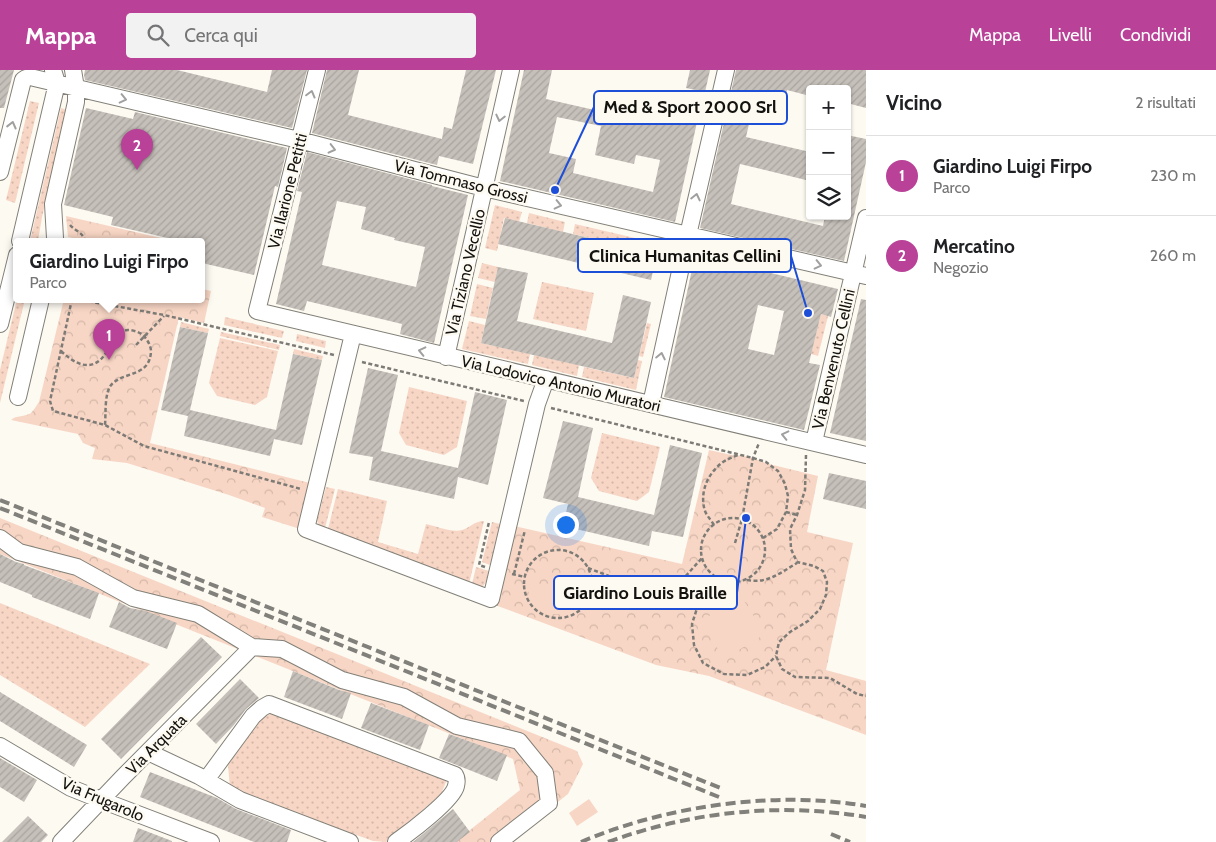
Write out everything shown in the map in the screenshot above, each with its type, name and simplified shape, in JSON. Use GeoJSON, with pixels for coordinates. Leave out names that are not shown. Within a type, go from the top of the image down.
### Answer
{"type":"FeatureCollection","features":[{"type":"Feature","properties":{"kind":"street"},"geometry":{"type":"LineString","coordinates":[[21,238],[55,77],[71,70],[76,88],[75,107],[53,204],[55,238]]}},
{"type":"Feature","properties":{"kind":"street","name":"Via Ilarione Petitti"},"geometry":{"type":"LineString","coordinates":[[257,311],[317,70]]}},
{"type":"Feature","properties":{"kind":"street","name":"Via Tiziano Vecellio"},"geometry":{"type":"LineString","coordinates":[[446,356],[511,70]]}},
{"type":"Feature","properties":{"kind":"street"},"geometry":{"type":"LineString","coordinates":[[651,404],[726,70]]}},
{"type":"Feature","properties":{"kind":"street","name":"Via Tommaso Grossi"},"geometry":{"type":"LineString","coordinates":[[0,172],[23,80],[30,77],[55,77],[76,88],[299,140],[484,188],[860,275]]}},
{"type":"Feature","properties":{"kind":"street","name":"Via Benvenuto Cellini"},"geometry":{"type":"LineString","coordinates":[[810,441],[860,275],[866,218]]}},
{"type":"Feature","properties":{"kind":"street"},"geometry":{"type":"LineString","coordinates":[[0,324],[13,268]]}},
{"type":"Feature","properties":{"kind":"street"},"geometry":{"type":"LineString","coordinates":[[18,397],[40,303]]}},
{"type":"Feature","properties":{"kind":"street","name":"Via Lodovico Antonio Muratori"},"geometry":{"type":"LineString","coordinates":[[257,311],[866,455]]}},
{"type":"Feature","properties":{"kind":"street"},"geometry":{"type":"LineString","coordinates":[[353,334],[306,529],[491,599],[537,404],[546,379]]}},
{"type":"Feature","properties":{"kind":"street"},"geometry":{"type":"LineString","coordinates":[[0,538],[19,552],[77,567],[133,598],[198,614],[252,647],[282,649],[342,680],[404,697],[457,726],[519,741],[545,773],[549,803],[499,842]]}},
{"type":"Feature","properties":{"kind":"street","name":"Via Arquata"},"geometry":{"type":"LineString","coordinates":[[61,842],[252,647]]}},
{"type":"Feature","properties":{"kind":"street"},"geometry":{"type":"LineString","coordinates":[[206,780],[252,716],[269,704],[454,775],[456,778],[456,788],[447,800],[396,842]]}},
{"type":"Feature","properties":{"kind":"street","name":"Via Frugarolo"},"geometry":{"type":"LineString","coordinates":[[0,746],[72,788],[211,842]]}},
{"type":"Feature","properties":{"kind":"street"},"geometry":{"type":"LineString","coordinates":[[148,752],[206,780],[240,800],[350,842]]}},
{"type":"Feature","properties":{"kind":"path"},"geometry":{"type":"LineString","coordinates":[[73,303],[50,401],[53,411],[105,425],[144,446],[314,492]]}},
{"type":"Feature","properties":{"kind":"path"},"geometry":{"type":"LineString","coordinates":[[95,303],[164,316],[348,358],[766,462],[778,471],[785,484],[788,496],[786,512],[777,529],[763,538]]}},
{"type":"Feature","properties":{"kind":"path"},"geometry":{"type":"LineString","coordinates":[[136,346],[164,316]]}},
{"type":"Feature","properties":{"kind":"path"},"geometry":{"type":"LineString","coordinates":[[61,351],[79,364],[90,365],[99,361],[112,339],[120,332],[130,330],[145,336],[151,348],[151,357],[146,366],[137,373],[112,384],[107,396],[105,425]]}},
{"type":"Feature","properties":{"kind":"path"},"geometry":{"type":"LineString","coordinates":[[735,542],[742,519],[753,458],[764,430]]}},
{"type":"Feature","properties":{"kind":"path"},"geometry":{"type":"LineString","coordinates":[[797,562],[791,549],[790,530],[805,490],[810,441]]}},
{"type":"Feature","properties":{"kind":"path"},"geometry":{"type":"LineString","coordinates":[[714,524],[705,512],[703,499],[705,485],[712,472],[725,461],[740,455]]}},
{"type":"Feature","properties":{"kind":"path"},"geometry":{"type":"LineString","coordinates":[[786,512],[797,515]]}},
{"type":"Feature","properties":{"kind":"path"},"geometry":{"type":"LineString","coordinates":[[730,583],[712,575],[706,568],[702,558],[702,540],[714,524],[732,518],[742,519],[758,530],[763,538],[764,558],[760,567],[746,580],[730,583],[718,588],[699,602],[692,624],[694,645],[703,663],[724,674],[747,675],[765,667],[776,656],[779,642],[790,632],[808,621],[820,608],[826,595],[827,582],[823,571],[814,566],[797,562],[771,578],[757,582],[746,580]]}},
{"type":"Feature","properties":{"kind":"path"},"geometry":{"type":"LineString","coordinates":[[514,574],[526,530]]}},
{"type":"Feature","properties":{"kind":"path"},"geometry":{"type":"LineString","coordinates":[[588,568],[592,578],[592,589],[589,599],[583,608],[574,615],[564,618],[553,618],[542,614],[534,608],[528,599],[525,577],[529,568],[535,560],[553,551],[564,551],[573,554],[582,560],[588,568],[633,585],[653,588],[668,586],[683,579],[702,558]]}},
{"type":"Feature","properties":{"kind":"path"},"geometry":{"type":"LineString","coordinates":[[776,656],[782,669],[795,676],[830,678],[857,694],[866,696]]}},
{"type":"Feature","properties":{"kind":"green space"},"geometry":{"type":"Polygon","coordinates":[[[30,101],[39,103],[15,203],[6,200],[30,101]]]}},
{"type":"Feature","properties":{"kind":"green space"},"geometry":{"type":"Polygon","coordinates":[[[61,108],[67,110],[38,238],[31,238],[61,108]]]}},
{"type":"Feature","properties":{"kind":"green space"},"geometry":{"type":"Polygon","coordinates":[[[495,205],[522,212],[519,222],[504,218],[497,251],[485,248],[495,205]]]}},
{"type":"Feature","properties":{"kind":"green space"},"geometry":{"type":"Polygon","coordinates":[[[529,213],[565,222],[563,232],[527,223],[529,213]]]}},
{"type":"Feature","properties":{"kind":"green space"},"geometry":{"type":"Polygon","coordinates":[[[66,216],[161,238],[73,238],[68,237],[66,216]]]}},
{"type":"Feature","properties":{"kind":"green space"},"geometry":{"type":"Polygon","coordinates":[[[575,224],[635,238],[632,248],[573,234],[575,224]]]}},
{"type":"Feature","properties":{"kind":"green space"},"geometry":{"type":"Polygon","coordinates":[[[642,240],[668,247],[666,256],[640,250],[642,240]]]}},
{"type":"Feature","properties":{"kind":"green space"},"geometry":{"type":"Polygon","coordinates":[[[482,263],[498,267],[495,282],[478,278],[482,263]]]}},
{"type":"Feature","properties":{"kind":"green space"},"geometry":{"type":"Polygon","coordinates":[[[542,282],[594,293],[586,331],[533,319],[542,282]]]}},
{"type":"Feature","properties":{"kind":"green space"},"geometry":{"type":"Polygon","coordinates":[[[477,284],[493,288],[486,319],[470,316],[477,284]]]}},
{"type":"Feature","properties":{"kind":"green space"},"geometry":{"type":"Polygon","coordinates":[[[205,290],[211,291],[204,323],[179,317],[150,443],[310,483],[300,529],[262,517],[265,508],[229,495],[127,463],[92,459],[95,448],[83,443],[78,434],[11,420],[15,417],[31,413],[39,402],[63,303],[205,303],[205,290]]]}},
{"type":"Feature","properties":{"kind":"green space"},"geometry":{"type":"Polygon","coordinates":[[[16,303],[24,303],[0,403],[0,370],[16,303]]]}},
{"type":"Feature","properties":{"kind":"green space"},"geometry":{"type":"Polygon","coordinates":[[[821,314],[828,316],[818,356],[811,354],[821,314]]]}},
{"type":"Feature","properties":{"kind":"green space"},"geometry":{"type":"Polygon","coordinates":[[[225,317],[284,331],[282,338],[224,325],[225,317]]]}},
{"type":"Feature","properties":{"kind":"green space"},"geometry":{"type":"Polygon","coordinates":[[[469,321],[485,325],[481,343],[530,354],[528,364],[462,349],[469,321]]]}},
{"type":"Feature","properties":{"kind":"green space"},"geometry":{"type":"Polygon","coordinates":[[[181,322],[209,329],[208,333],[180,327],[181,322]]]}},
{"type":"Feature","properties":{"kind":"green space"},"geometry":{"type":"Polygon","coordinates":[[[647,323],[651,324],[643,357],[639,356],[647,323]]]}},
{"type":"Feature","properties":{"kind":"green space"},"geometry":{"type":"Polygon","coordinates":[[[221,332],[280,345],[279,350],[220,336],[221,332]]]}},
{"type":"Feature","properties":{"kind":"green space"},"geometry":{"type":"Polygon","coordinates":[[[297,334],[326,341],[325,348],[296,341],[297,334]]]}},
{"type":"Feature","properties":{"kind":"green space"},"geometry":{"type":"Polygon","coordinates":[[[220,338],[278,351],[267,397],[255,405],[217,396],[209,383],[220,338]]]}},
{"type":"Feature","properties":{"kind":"green space"},"geometry":{"type":"Polygon","coordinates":[[[294,349],[323,356],[322,360],[293,354],[294,349]]]}},
{"type":"Feature","properties":{"kind":"green space"},"geometry":{"type":"Polygon","coordinates":[[[534,355],[579,365],[577,376],[532,365],[534,355]]]}},
{"type":"Feature","properties":{"kind":"green space"},"geometry":{"type":"Polygon","coordinates":[[[638,360],[642,361],[636,390],[582,377],[584,367],[634,378],[638,360]]]}},
{"type":"Feature","properties":{"kind":"green space"},"geometry":{"type":"Polygon","coordinates":[[[409,387],[467,401],[457,447],[444,455],[406,445],[399,433],[409,387]]]}},
{"type":"Feature","properties":{"kind":"green space"},"geometry":{"type":"Polygon","coordinates":[[[602,433],[660,447],[649,492],[637,501],[599,491],[591,478],[602,433]]]}},
{"type":"Feature","properties":{"kind":"green space"},"geometry":{"type":"Polygon","coordinates":[[[709,450],[753,458],[769,464],[818,476],[807,532],[853,543],[826,670],[866,681],[866,735],[709,676],[656,665],[495,605],[514,526],[682,564],[709,450]]]}},
{"type":"Feature","properties":{"kind":"green space"},"geometry":{"type":"Polygon","coordinates":[[[326,487],[335,489],[325,528],[319,525],[317,521],[326,487]]]}},
{"type":"Feature","properties":{"kind":"green space"},"geometry":{"type":"Polygon","coordinates":[[[338,489],[387,501],[378,542],[418,554],[426,524],[458,531],[477,522],[484,521],[469,584],[328,529],[338,489]]]}},
{"type":"Feature","properties":{"kind":"green space"},"geometry":{"type":"Polygon","coordinates":[[[0,518],[577,751],[583,764],[568,794],[507,842],[455,842],[520,790],[513,759],[0,554],[0,518]]]}},
{"type":"Feature","properties":{"kind":"green space"},"geometry":{"type":"Polygon","coordinates":[[[492,522],[500,524],[490,565],[482,562],[492,522]]]}},
{"type":"Feature","properties":{"kind":"green space"},"geometry":{"type":"Polygon","coordinates":[[[476,567],[489,571],[482,587],[472,584],[476,567]]]}},
{"type":"Feature","properties":{"kind":"green space"},"geometry":{"type":"Polygon","coordinates":[[[557,583],[583,600],[576,608],[559,614],[542,610],[535,604],[527,585],[557,583]]]}},
{"type":"Feature","properties":{"kind":"green space"},"geometry":{"type":"Polygon","coordinates":[[[741,596],[765,634],[724,659],[701,621],[741,596]]]}},
{"type":"Feature","properties":{"kind":"green space"},"geometry":{"type":"Polygon","coordinates":[[[0,603],[150,664],[85,727],[0,675],[0,603]]]}},
{"type":"Feature","properties":{"kind":"green space"},"geometry":{"type":"Polygon","coordinates":[[[274,712],[448,777],[441,794],[386,842],[373,841],[230,789],[228,765],[260,719],[274,712]]]}},
{"type":"Feature","properties":{"kind":"green space"},"geometry":{"type":"Polygon","coordinates":[[[589,799],[598,812],[577,826],[569,813],[589,799]]]}},
{"type":"Feature","properties":{"kind":"building"},"geometry":{"type":"Polygon","coordinates":[[[0,70],[14,70],[4,108],[0,108],[0,70]]]}},
{"type":"Feature","properties":{"kind":"building"},"geometry":{"type":"Polygon","coordinates":[[[85,70],[177,70],[267,92],[272,70],[307,70],[292,128],[85,80],[85,70]]]}},
{"type":"Feature","properties":{"kind":"building"},"geometry":{"type":"Polygon","coordinates":[[[327,70],[359,70],[348,115],[442,139],[444,127],[452,129],[466,70],[496,70],[473,164],[439,156],[437,165],[312,133],[327,70]]]}},
{"type":"Feature","properties":{"kind":"building"},"geometry":{"type":"Polygon","coordinates":[[[524,70],[552,70],[546,99],[599,111],[604,91],[624,95],[620,114],[655,122],[659,103],[699,113],[675,222],[500,181],[524,70]],[[557,117],[549,153],[576,159],[573,173],[653,192],[660,160],[636,155],[634,164],[595,155],[601,126],[557,117]]]}},
{"type":"Feature","properties":{"kind":"building"},"geometry":{"type":"Polygon","coordinates":[[[690,70],[710,70],[705,92],[686,88],[690,70]]]}},
{"type":"Feature","properties":{"kind":"building"},"geometry":{"type":"Polygon","coordinates":[[[736,70],[866,70],[866,108],[851,104],[851,85],[806,85],[806,95],[787,90],[785,101],[756,94],[746,137],[806,151],[806,180],[740,164],[731,204],[823,226],[824,220],[851,220],[851,136],[866,139],[866,162],[844,261],[700,228],[736,70]]]}},
{"type":"Feature","properties":{"kind":"building"},"geometry":{"type":"Polygon","coordinates":[[[86,108],[133,119],[135,112],[287,148],[278,187],[275,186],[254,275],[205,264],[205,238],[168,238],[111,225],[113,217],[64,205],[86,108]]]}},
{"type":"Feature","properties":{"kind":"building"},"geometry":{"type":"Polygon","coordinates":[[[307,152],[468,195],[434,343],[400,334],[402,324],[307,301],[304,311],[276,304],[302,192],[297,191],[307,152]],[[337,201],[322,265],[416,287],[425,247],[394,240],[395,238],[361,229],[366,207],[337,201]]]}},
{"type":"Feature","properties":{"kind":"building"},"geometry":{"type":"Polygon","coordinates":[[[505,218],[657,254],[651,280],[498,244],[505,218]]]}},
{"type":"Feature","properties":{"kind":"building"},"geometry":{"type":"Polygon","coordinates":[[[695,256],[838,289],[831,317],[821,314],[809,363],[820,365],[804,430],[664,397],[695,256]],[[758,305],[748,349],[774,355],[784,311],[758,305]]]}},
{"type":"Feature","properties":{"kind":"building"},"geometry":{"type":"Polygon","coordinates":[[[498,267],[528,273],[517,321],[612,343],[623,295],[651,302],[634,378],[481,343],[498,267]]]}},
{"type":"Feature","properties":{"kind":"building"},"geometry":{"type":"Polygon","coordinates":[[[861,299],[866,300],[866,441],[830,433],[861,299]]]}},
{"type":"Feature","properties":{"kind":"building"},"geometry":{"type":"Polygon","coordinates":[[[180,327],[208,333],[190,410],[276,430],[293,354],[322,360],[302,445],[274,439],[270,456],[184,436],[188,416],[161,410],[180,327]]]}},
{"type":"Feature","properties":{"kind":"building"},"geometry":{"type":"Polygon","coordinates":[[[368,368],[398,375],[381,451],[458,468],[475,392],[507,400],[488,485],[458,477],[454,499],[369,480],[373,457],[349,453],[368,368]]]}},
{"type":"Feature","properties":{"kind":"building"},"geometry":{"type":"Polygon","coordinates":[[[563,421],[593,428],[578,497],[654,515],[670,445],[702,453],[683,537],[652,531],[649,546],[563,526],[568,504],[543,498],[563,421]]]}},
{"type":"Feature","properties":{"kind":"building"},"geometry":{"type":"Polygon","coordinates":[[[829,473],[866,481],[866,509],[823,499],[829,473]]]}},
{"type":"Feature","properties":{"kind":"building"},"geometry":{"type":"Polygon","coordinates":[[[0,554],[16,562],[99,593],[90,619],[32,597],[32,595],[0,582],[0,554]]]}},
{"type":"Feature","properties":{"kind":"building"},"geometry":{"type":"Polygon","coordinates":[[[119,602],[130,608],[146,611],[177,623],[167,649],[109,627],[119,602]]]}},
{"type":"Feature","properties":{"kind":"building"},"geometry":{"type":"Polygon","coordinates":[[[201,637],[222,657],[121,759],[101,739],[201,637]]]}},
{"type":"Feature","properties":{"kind":"building"},"geometry":{"type":"Polygon","coordinates":[[[293,671],[351,693],[342,719],[284,697],[293,671]]]}},
{"type":"Feature","properties":{"kind":"building"},"geometry":{"type":"Polygon","coordinates":[[[240,679],[259,698],[246,709],[216,744],[196,724],[240,679]]]}},
{"type":"Feature","properties":{"kind":"building"},"geometry":{"type":"Polygon","coordinates":[[[0,692],[87,745],[74,767],[0,721],[0,692]]]}},
{"type":"Feature","properties":{"kind":"building"},"geometry":{"type":"Polygon","coordinates":[[[371,703],[429,725],[420,750],[361,728],[371,703]]]}},
{"type":"Feature","properties":{"kind":"building"},"geometry":{"type":"Polygon","coordinates":[[[449,734],[507,755],[497,781],[439,758],[449,734]]]}},
{"type":"Feature","properties":{"kind":"building"},"geometry":{"type":"Polygon","coordinates":[[[0,758],[37,780],[24,802],[0,787],[0,758]]]}},
{"type":"Feature","properties":{"kind":"building"},"geometry":{"type":"Polygon","coordinates":[[[150,772],[217,798],[236,809],[291,830],[287,842],[254,842],[140,797],[150,772]]]}},
{"type":"Feature","properties":{"kind":"building"},"geometry":{"type":"Polygon","coordinates":[[[453,809],[470,832],[457,842],[413,842],[453,809]]]}},
{"type":"Feature","properties":{"kind":"building"},"geometry":{"type":"Polygon","coordinates":[[[28,816],[48,835],[41,842],[2,842],[28,816]]]}},
{"type":"Feature","properties":{"kind":"building"},"geometry":{"type":"Polygon","coordinates":[[[138,828],[172,841],[172,842],[133,842],[138,828]]]}},
{"type":"Feature","properties":{"kind":"railway"},"geometry":{"type":"LineString","coordinates":[[0,500],[723,789]]}},
{"type":"Feature","properties":{"kind":"railway"},"geometry":{"type":"LineString","coordinates":[[0,508],[719,797]]}},
{"type":"Feature","properties":{"kind":"railway"},"geometry":{"type":"LineString","coordinates":[[581,842],[614,829],[648,819],[721,804],[795,800],[831,801],[866,806]]}},
{"type":"Feature","properties":{"kind":"railway"},"geometry":{"type":"LineString","coordinates":[[608,842],[671,823],[735,813],[801,810],[866,817]]}},
{"type":"Feature","properties":{"kind":"railway"},"geometry":{"type":"LineString","coordinates":[[831,834],[850,842]]}},
{"type":"Feature","properties":{"kind":"place","name":"Mercatino"},"geometry":{"type":"Point","coordinates":[137,170]}},
{"type":"Feature","properties":{"kind":"place","name":"Med & Sport 2000 Srl"},"geometry":{"type":"Point","coordinates":[555,190]}},
{"type":"Feature","properties":{"kind":"place","name":"Clinica Humanitas Cellini"},"geometry":{"type":"Point","coordinates":[808,313]}},
{"type":"Feature","properties":{"kind":"place","name":"Giardino Luigi Firpo"},"geometry":{"type":"Point","coordinates":[109,360]}},
{"type":"Feature","properties":{"kind":"place","name":"Giardino Louis Braille"},"geometry":{"type":"Point","coordinates":[746,518]}}]}
